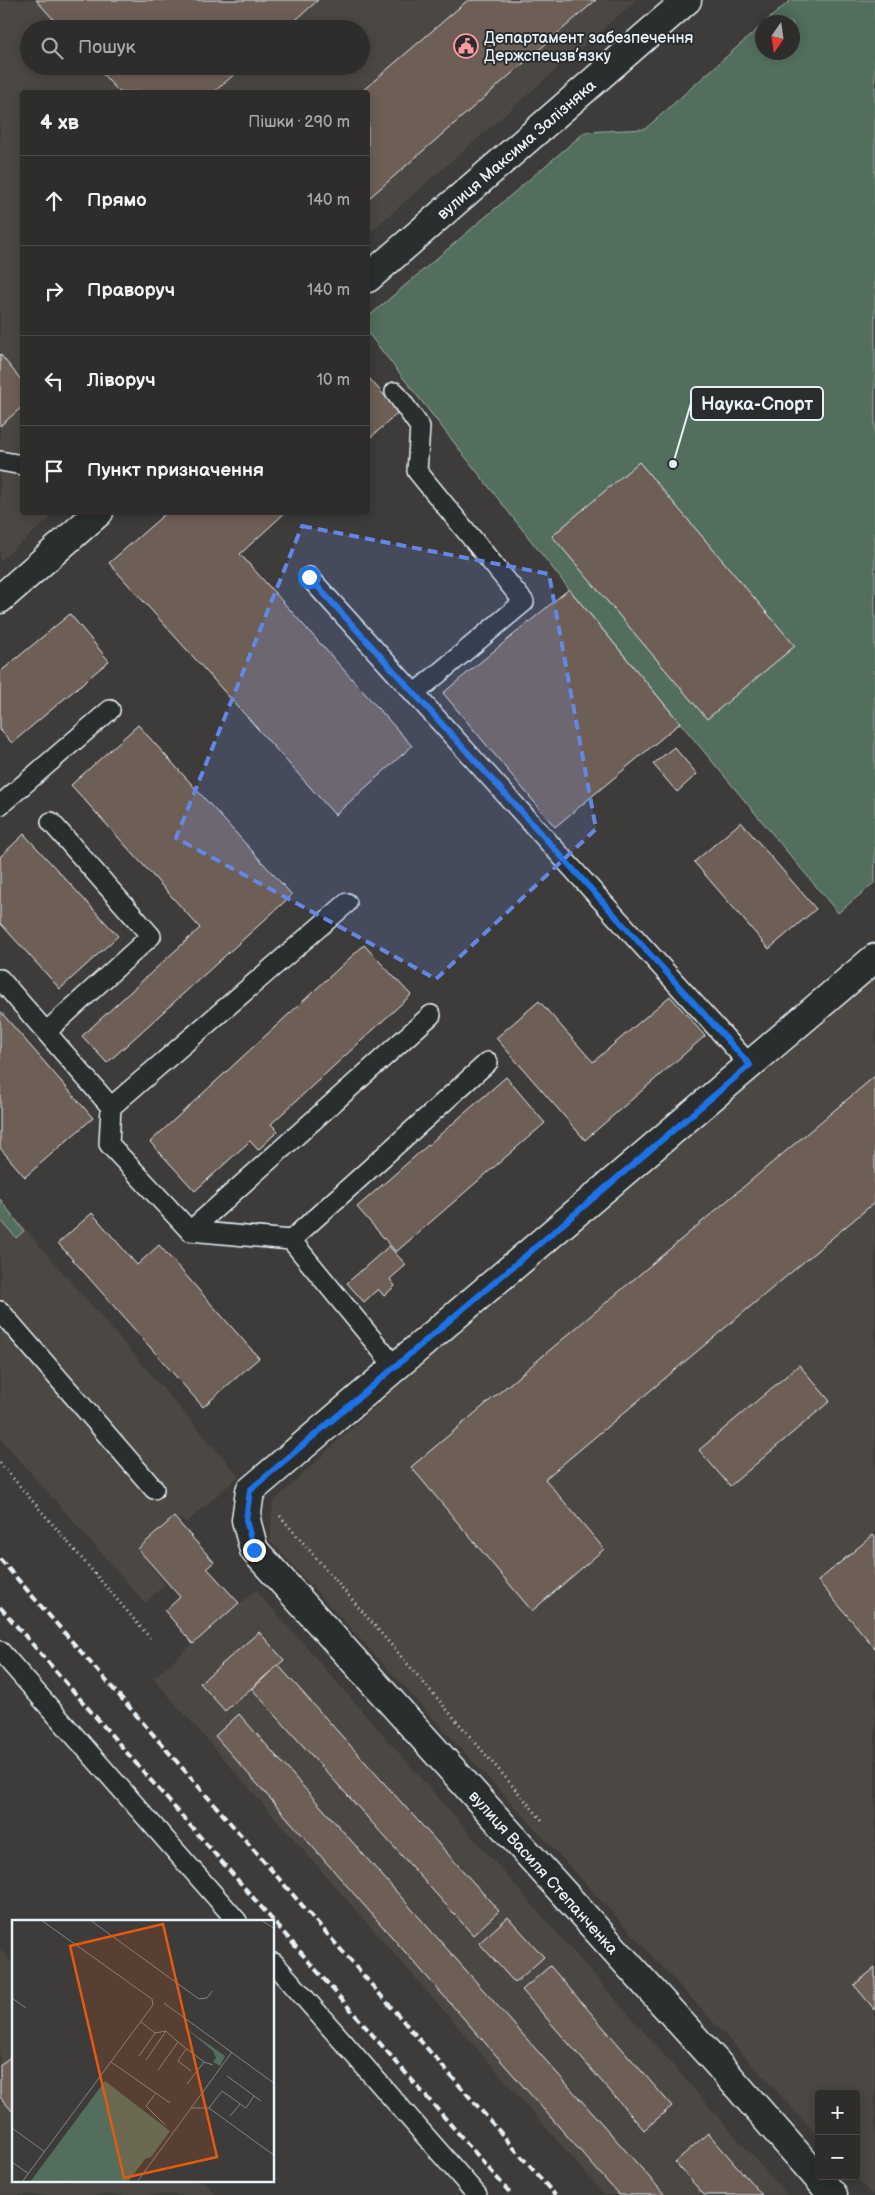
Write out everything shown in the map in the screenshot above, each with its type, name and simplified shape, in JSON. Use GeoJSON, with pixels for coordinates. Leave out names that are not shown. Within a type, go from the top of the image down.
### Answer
{"type":"FeatureCollection","features":[{"type":"Feature","properties":{"kind":"street","name":"вулиця Максима Залізняка"},"geometry":{"type":"LineString","coordinates":[[370,276],[687,0]]}},
{"type":"Feature","properties":{"kind":"street"},"geometry":{"type":"LineString","coordinates":[[0,599],[96,515]]}},
{"type":"Feature","properties":{"kind":"street"},"geometry":{"type":"LineString","coordinates":[[395,1367],[875,958]]}},
{"type":"Feature","properties":{"kind":"street","name":"вулиця Василя Степанченка"},"geometry":{"type":"LineString","coordinates":[[395,1367],[250,1490],[246,1520],[254,1550],[726,2073],[833,2195]]}},
{"type":"Feature","properties":{"kind":"lane"},"geometry":{"type":"LineString","coordinates":[[394,392],[420,427],[417,471],[524,602],[414,694]]}},
{"type":"Feature","properties":{"kind":"lane"},"geometry":{"type":"LineString","coordinates":[[0,461],[20,465]]}},
{"type":"Feature","properties":{"kind":"lane"},"geometry":{"type":"LineString","coordinates":[[309,577],[750,1065]]}},
{"type":"Feature","properties":{"kind":"lane"},"geometry":{"type":"LineString","coordinates":[[0,805],[110,710]]}},
{"type":"Feature","properties":{"kind":"lane"},"geometry":{"type":"LineString","coordinates":[[46,1032],[151,936],[51,822]]}},
{"type":"Feature","properties":{"kind":"lane"},"geometry":{"type":"LineString","coordinates":[[111,1107],[347,903]]}},
{"type":"Feature","properties":{"kind":"lane"},"geometry":{"type":"LineString","coordinates":[[0,979],[111,1107],[109,1144],[190,1231],[291,1240],[395,1367]]}},
{"type":"Feature","properties":{"kind":"lane"},"geometry":{"type":"LineString","coordinates":[[190,1231],[431,1015]]}},
{"type":"Feature","properties":{"kind":"lane"},"geometry":{"type":"LineString","coordinates":[[291,1240],[488,1062]]}},
{"type":"Feature","properties":{"kind":"lane"},"geometry":{"type":"LineString","coordinates":[[0,1311],[154,1489]]}},
{"type":"Feature","properties":{"kind":"lane"},"geometry":{"type":"LineString","coordinates":[[0,1651],[236,1920]]}},
{"type":"Feature","properties":{"kind":"lane"},"geometry":{"type":"LineString","coordinates":[[275,1964],[477,2195]]}},
{"type":"Feature","properties":{"kind":"path"},"geometry":{"type":"LineString","coordinates":[[0,1463],[150,1638]]}},
{"type":"Feature","properties":{"kind":"highlighted area"},"geometry":{"type":"Polygon","coordinates":[[[302,526],[549,574],[596,829],[436,979],[176,838],[302,526]]]}},
{"type":"Feature","properties":{"kind":"shaded area"},"geometry":{"type":"Polygon","coordinates":[[[0,0],[636,0],[370,232],[370,90],[20,90],[20,515],[50,515],[49,519],[0,561],[0,0]]]}},
{"type":"Feature","properties":{"kind":"shaded area"},"geometry":{"type":"Polygon","coordinates":[[[875,973],[875,2195],[872,2195],[859,2180],[860,2090],[815,2090],[815,2133],[270,1541],[273,1502],[400,1383],[875,973]]]}},
{"type":"Feature","properties":{"kind":"shaded area"},"geometry":{"type":"Polygon","coordinates":[[[0,1200],[239,1476],[187,1522],[173,1517],[138,1549],[165,1585],[145,1603],[0,1438],[0,1200]]]}},
{"type":"Feature","properties":{"kind":"shaded area"},"geometry":{"type":"Polygon","coordinates":[[[256,1590],[787,2195],[605,2195],[153,1678],[256,1590]]]}},
{"type":"Feature","properties":{"kind":"shaded area"},"geometry":{"type":"Polygon","coordinates":[[[0,1949],[12,1963],[12,2182],[205,2182],[216,2195],[0,2195],[0,1949]]]}},
{"type":"Feature","properties":{"kind":"green space"},"geometry":{"type":"Polygon","coordinates":[[[791,0],[875,0],[875,882],[838,913],[569,589],[370,336],[370,315],[585,132],[645,129],[755,31],[755,60],[800,60],[800,15],[773,15],[791,0]]]}},
{"type":"Feature","properties":{"kind":"green space"},"geometry":{"type":"Polygon","coordinates":[[[0,1199],[24,1231],[16,1238],[0,1219],[0,1199]]]}},
{"type":"Feature","properties":{"kind":"building"},"geometry":{"type":"Polygon","coordinates":[[[36,0],[318,0],[296,20],[54,20],[36,0]]]}},
{"type":"Feature","properties":{"kind":"building"},"geometry":{"type":"Polygon","coordinates":[[[468,0],[596,0],[370,197],[370,90],[363,90],[468,0]]]}},
{"type":"Feature","properties":{"kind":"building"},"geometry":{"type":"Polygon","coordinates":[[[103,75],[234,75],[216,90],[117,90],[103,75]]]}},
{"type":"Feature","properties":{"kind":"building"},"geometry":{"type":"Polygon","coordinates":[[[0,354],[20,379],[20,409],[0,426],[0,354]]]}},
{"type":"Feature","properties":{"kind":"building"},"geometry":{"type":"Polygon","coordinates":[[[370,379],[399,412],[370,438],[370,379]]]}},
{"type":"Feature","properties":{"kind":"building"},"geometry":{"type":"Polygon","coordinates":[[[639,462],[795,646],[707,719],[552,536],[639,462]]]}},
{"type":"Feature","properties":{"kind":"building"},"geometry":{"type":"Polygon","coordinates":[[[164,515],[283,515],[240,554],[412,746],[335,815],[109,563],[164,515]]]}},
{"type":"Feature","properties":{"kind":"building"},"geometry":{"type":"Polygon","coordinates":[[[569,589],[680,723],[555,827],[443,693],[569,589]]]}},
{"type":"Feature","properties":{"kind":"building"},"geometry":{"type":"Polygon","coordinates":[[[70,614],[109,661],[12,743],[0,730],[0,672],[70,614]]]}},
{"type":"Feature","properties":{"kind":"building"},"geometry":{"type":"Polygon","coordinates":[[[138,725],[292,895],[107,1063],[82,1036],[200,928],[71,785],[138,725]]]}},
{"type":"Feature","properties":{"kind":"building"},"geometry":{"type":"Polygon","coordinates":[[[674,747],[697,774],[677,792],[653,764],[674,747]]]}},
{"type":"Feature","properties":{"kind":"building"},"geometry":{"type":"Polygon","coordinates":[[[741,822],[816,909],[769,949],[694,862],[741,822]]]}},
{"type":"Feature","properties":{"kind":"building"},"geometry":{"type":"Polygon","coordinates":[[[24,834],[118,936],[60,989],[0,923],[0,857],[24,834]]]}},
{"type":"Feature","properties":{"kind":"building"},"geometry":{"type":"Polygon","coordinates":[[[364,945],[411,995],[271,1124],[278,1131],[258,1150],[250,1141],[195,1191],[150,1142],[364,945]]]}},
{"type":"Feature","properties":{"kind":"building"},"geometry":{"type":"Polygon","coordinates":[[[670,996],[705,1036],[585,1140],[496,1038],[539,1001],[593,1062],[670,996]]]}},
{"type":"Feature","properties":{"kind":"building"},"geometry":{"type":"Polygon","coordinates":[[[0,1011],[93,1118],[25,1177],[0,1148],[0,1011]]]}},
{"type":"Feature","properties":{"kind":"building"},"geometry":{"type":"Polygon","coordinates":[[[875,1076],[875,1202],[545,1479],[604,1549],[532,1611],[411,1467],[875,1076]]]}},
{"type":"Feature","properties":{"kind":"building"},"geometry":{"type":"Polygon","coordinates":[[[506,1077],[545,1123],[396,1252],[357,1207],[506,1077]]]}},
{"type":"Feature","properties":{"kind":"building"},"geometry":{"type":"Polygon","coordinates":[[[92,1213],[137,1265],[159,1245],[259,1358],[203,1407],[58,1243],[92,1213]]]}},
{"type":"Feature","properties":{"kind":"building"},"geometry":{"type":"Polygon","coordinates":[[[389,1246],[406,1265],[390,1279],[395,1286],[384,1296],[378,1289],[364,1302],[347,1283],[389,1246]]]}},
{"type":"Feature","properties":{"kind":"building"},"geometry":{"type":"Polygon","coordinates":[[[799,1365],[830,1401],[730,1486],[699,1450],[799,1365]]]}},
{"type":"Feature","properties":{"kind":"building"},"geometry":{"type":"Polygon","coordinates":[[[174,1517],[214,1562],[207,1568],[239,1603],[193,1644],[165,1611],[180,1597],[138,1549],[174,1517]]]}},
{"type":"Feature","properties":{"kind":"building"},"geometry":{"type":"Polygon","coordinates":[[[873,1535],[875,1537],[875,1648],[818,1581],[873,1535]]]}},
{"type":"Feature","properties":{"kind":"building"},"geometry":{"type":"Polygon","coordinates":[[[259,1632],[284,1660],[225,1711],[200,1683],[259,1632]]]}},
{"type":"Feature","properties":{"kind":"building"},"geometry":{"type":"Polygon","coordinates":[[[278,1665],[499,1911],[473,1935],[252,1689],[278,1665]]]}},
{"type":"Feature","properties":{"kind":"building"},"geometry":{"type":"Polygon","coordinates":[[[239,1714],[665,2195],[619,2195],[215,1736],[239,1714]]]}},
{"type":"Feature","properties":{"kind":"building"},"geometry":{"type":"Polygon","coordinates":[[[508,1917],[544,1957],[515,1983],[479,1943],[508,1917]]]}},
{"type":"Feature","properties":{"kind":"building"},"geometry":{"type":"Polygon","coordinates":[[[550,1966],[672,2106],[644,2130],[522,1990],[550,1966]]]}},
{"type":"Feature","properties":{"kind":"building"},"geometry":{"type":"Polygon","coordinates":[[[875,1968],[875,2010],[854,1985],[875,1968]]]}},
{"type":"Feature","properties":{"kind":"building"},"geometry":{"type":"Polygon","coordinates":[[[12,2056],[12,2111],[0,2097],[0,2065],[12,2056]]]}},
{"type":"Feature","properties":{"kind":"building"},"geometry":{"type":"Polygon","coordinates":[[[708,2133],[762,2195],[704,2195],[675,2162],[708,2133]]]}},
{"type":"Feature","properties":{"kind":"railway"},"geometry":{"type":"LineString","coordinates":[[0,1559],[555,2195]]}},
{"type":"Feature","properties":{"kind":"railway"},"geometry":{"type":"LineString","coordinates":[[0,1607],[273,1920]]}},
{"type":"Feature","properties":{"kind":"railway"},"geometry":{"type":"LineString","coordinates":[[275,1923],[512,2195]]}},
{"type":"Feature","properties":{"kind":"place","name":"Департамент забезпечення Держспецзв’язку"},"geometry":{"type":"Point","coordinates":[466,46]}},
{"type":"Feature","properties":{"kind":"place","name":"Наука-Спорт"},"geometry":{"type":"Point","coordinates":[673,464]}},
{"type":"Feature","properties":{"kind":"route"},"geometry":{"type":"LineString","coordinates":[[254,1550],[246,1520],[250,1490],[750,1065],[309,577]]}}]}
